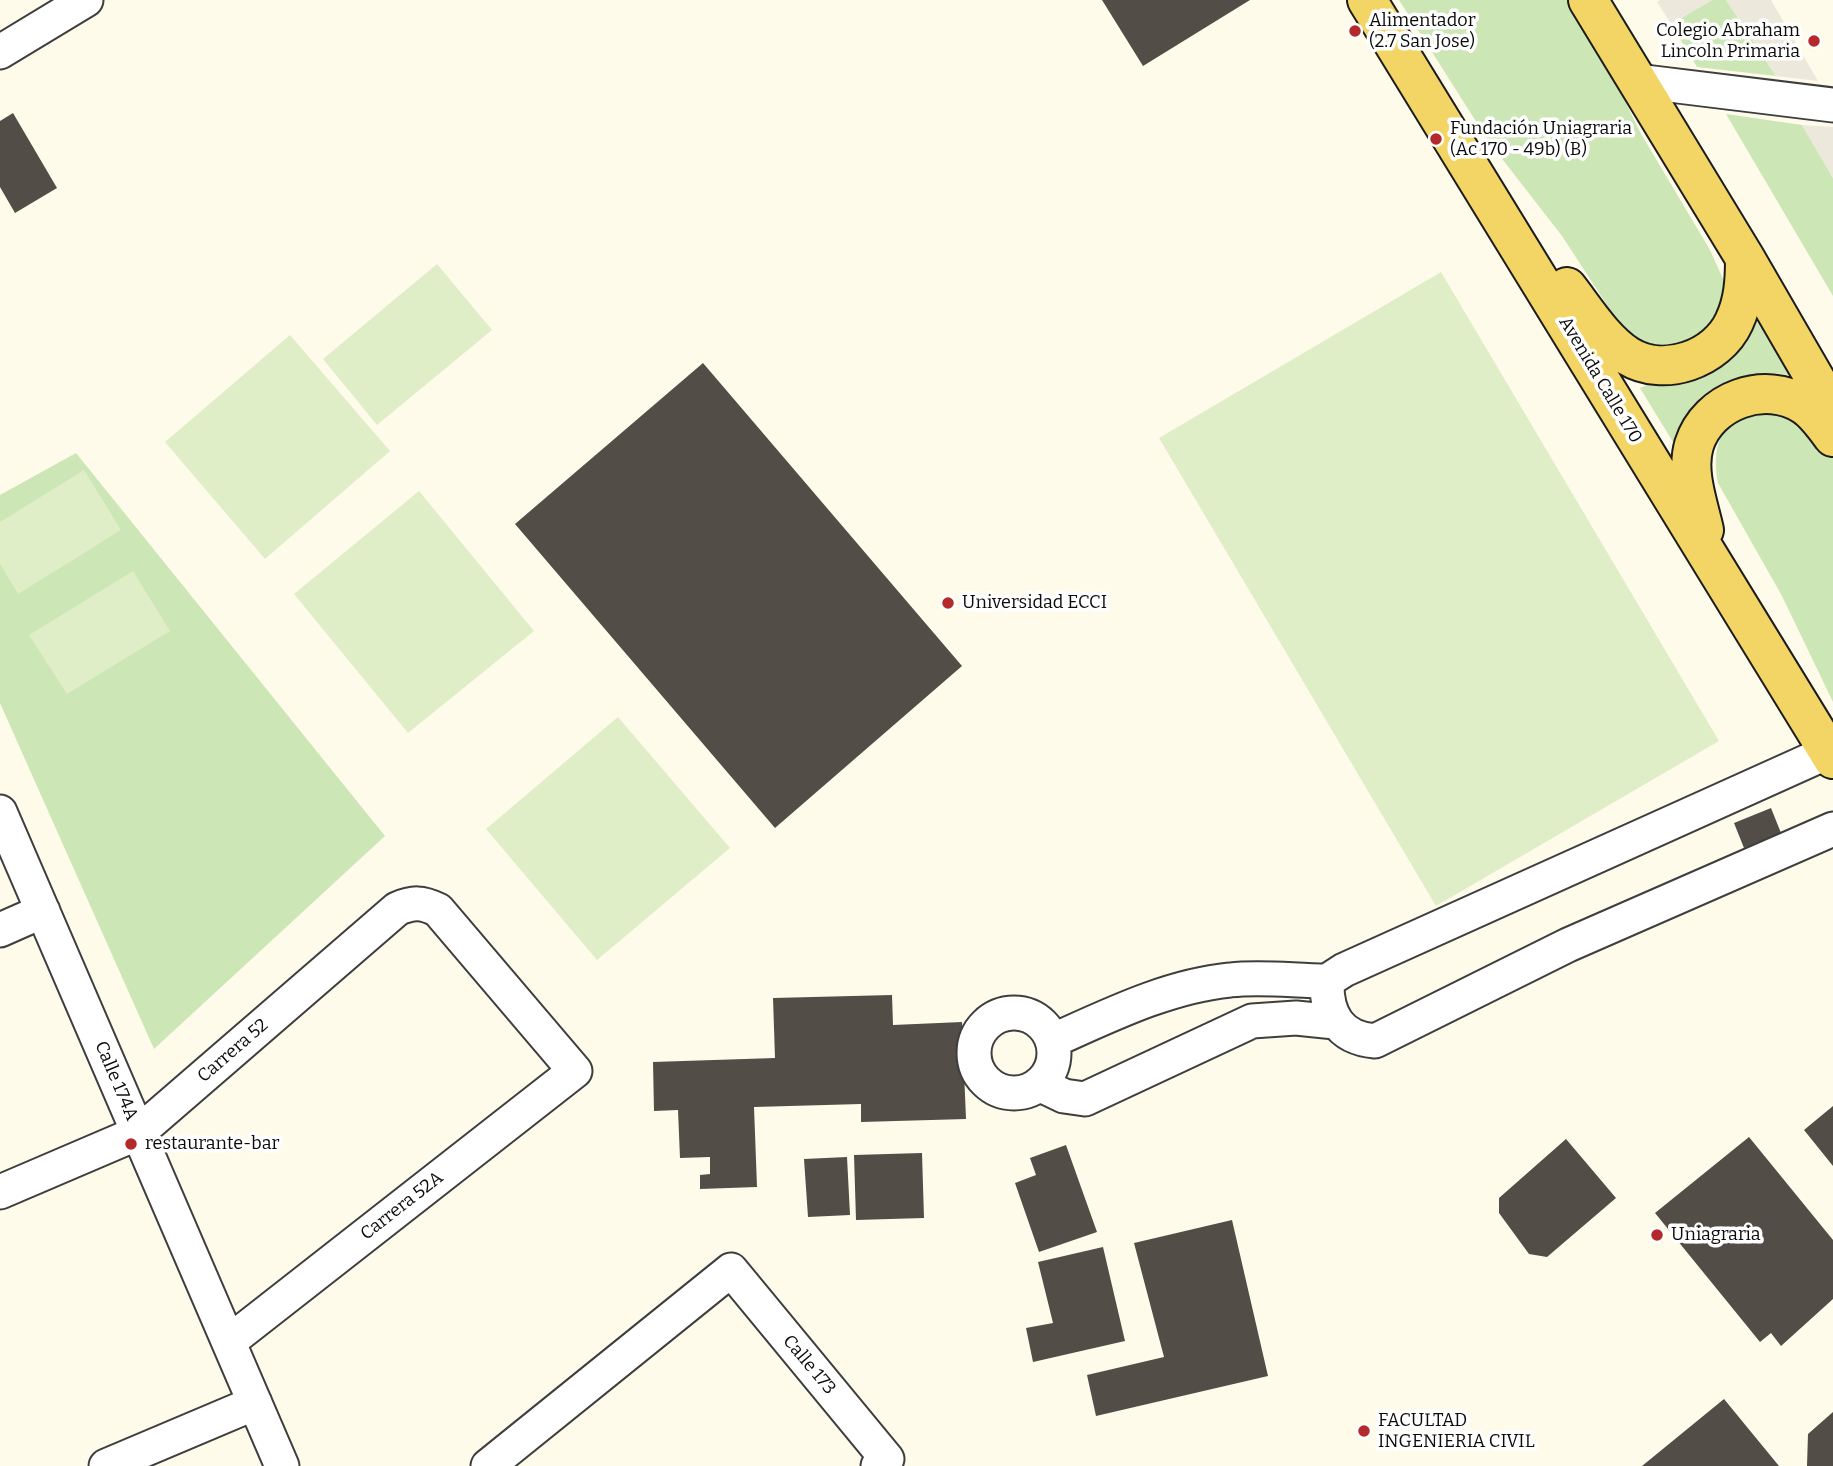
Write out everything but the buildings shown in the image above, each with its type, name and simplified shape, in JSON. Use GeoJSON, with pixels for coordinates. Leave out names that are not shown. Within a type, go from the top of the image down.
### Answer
{"type":"FeatureCollection","features":[{"type":"Feature","properties":{"kind":"main road","name":"Avenida Calle 170"},"geometry":{"type":"LineString","coordinates":[[1367,0],[1831,755]]}},
{"type":"Feature","properties":{"kind":"main road"},"geometry":{"type":"LineString","coordinates":[[1588,0],[1745,258],[1833,410]]}},
{"type":"Feature","properties":{"kind":"main road"},"geometry":{"type":"LineString","coordinates":[[1472,172],[1609,340],[1640,362],[1664,366],[1708,353],[1734,324],[1744,292],[1745,258]]}},
{"type":"Feature","properties":{"kind":"main road"},"geometry":{"type":"LineString","coordinates":[[1711,562],[1691,477],[1694,445],[1711,416],[1737,399],[1771,394],[1788,397],[1806,406],[1833,437]]}},
{"type":"Feature","properties":{"kind":"street"},"geometry":{"type":"LineString","coordinates":[[0,52],[95,2]]}},
{"type":"Feature","properties":{"kind":"street"},"geometry":{"type":"LineString","coordinates":[[1637,81],[1833,105]]}},
{"type":"Feature","properties":{"kind":"street"},"geometry":{"type":"LineString","coordinates":[[1052,1041],[1129,1007],[1214,983],[1249,978],[1327,981],[1344,970],[1831,755]]}},
{"type":"Feature","properties":{"kind":"street","name":"Calle 174A"},"geometry":{"type":"LineString","coordinates":[[0,812],[282,1466]]}},
{"type":"Feature","properties":{"kind":"street"},"geometry":{"type":"LineString","coordinates":[[1327,981],[1328,1008],[1335,1022],[1348,1034],[1362,1040],[1375,1041],[1568,945],[1833,829]]}},
{"type":"Feature","properties":{"kind":"street","name":"Carrera 52"},"geometry":{"type":"LineString","coordinates":[[0,1192],[138,1133],[397,909],[411,903],[425,904],[438,910],[575,1071]]}},
{"type":"Feature","properties":{"kind":"street"},"geometry":{"type":"LineString","coordinates":[[0,930],[43,911]]}},
{"type":"Feature","properties":{"kind":"street"},"geometry":{"type":"LineString","coordinates":[[1018,1013],[1032,1017],[1045,1027],[1052,1041],[1054,1057],[1049,1072],[1039,1084],[1026,1091],[1010,1093],[995,1088],[983,1078],[976,1064],[974,1048],[978,1034],[988,1021],[1002,1014],[1018,1013]]}},
{"type":"Feature","properties":{"kind":"street"},"geometry":{"type":"LineString","coordinates":[[1039,1084],[1063,1096],[1085,1099],[1252,1021],[1296,1018],[1335,1022]]}},
{"type":"Feature","properties":{"kind":"street","name":"Carrera 52A"},"geometry":{"type":"LineString","coordinates":[[230,1341],[575,1071]]}},
{"type":"Feature","properties":{"kind":"street","name":"Calle 173"},"geometry":{"type":"LineString","coordinates":[[488,1466],[731,1270],[883,1462]]}},
{"type":"Feature","properties":{"kind":"street"},"geometry":{"type":"LineString","coordinates":[[106,1466],[255,1404]]}},
{"type":"Feature","properties":{"kind":"green space"},"geometry":{"type":"Polygon","coordinates":[[[1399,0],[1576,0],[1640,132],[1710,250],[1724,281],[1723,307],[1704,336],[1670,349],[1635,342],[1622,328],[1562,236],[1489,142],[1399,0]]]}},
{"type":"Feature","properties":{"kind":"green space"},"geometry":{"type":"Polygon","coordinates":[[[1712,0],[1726,0],[1776,76],[1697,67],[1671,24],[1712,0]]]}},
{"type":"Feature","properties":{"kind":"green space"},"geometry":{"type":"Polygon","coordinates":[[[1726,114],[1802,125],[1833,178],[1833,296],[1726,114]]]}},
{"type":"Feature","properties":{"kind":"green space"},"geometry":{"type":"Polygon","coordinates":[[[437,264],[492,330],[377,425],[323,359],[437,264]]]}},
{"type":"Feature","properties":{"kind":"green space"},"geometry":{"type":"Polygon","coordinates":[[[1441,272],[1719,741],[1436,906],[1159,438],[1441,272]]]}},
{"type":"Feature","properties":{"kind":"green space"},"geometry":{"type":"Polygon","coordinates":[[[1761,316],[1792,376],[1774,373],[1757,376],[1742,384],[1727,394],[1676,447],[1640,388],[1652,383],[1689,382],[1709,375],[1745,344],[1761,316]]]}},
{"type":"Feature","properties":{"kind":"green space"},"geometry":{"type":"Polygon","coordinates":[[[290,335],[390,451],[265,559],[165,442],[290,335]]]}},
{"type":"Feature","properties":{"kind":"green space"},"geometry":{"type":"Polygon","coordinates":[[[1766,409],[1786,409],[1833,453],[1833,702],[1782,596],[1718,483],[1716,458],[1722,434],[1737,419],[1766,409]]]}},
{"type":"Feature","properties":{"kind":"green space"},"geometry":{"type":"Polygon","coordinates":[[[76,453],[385,836],[154,1049],[0,703],[0,495],[76,453]]]}},
{"type":"Feature","properties":{"kind":"green space"},"geometry":{"type":"Polygon","coordinates":[[[84,470],[121,530],[18,594],[0,564],[0,522],[84,470]]]}},
{"type":"Feature","properties":{"kind":"green space"},"geometry":{"type":"Polygon","coordinates":[[[419,491],[534,631],[408,733],[294,594],[419,491]]]}},
{"type":"Feature","properties":{"kind":"green space"},"geometry":{"type":"Polygon","coordinates":[[[133,571],[170,631],[67,694],[29,635],[133,571]]]}},
{"type":"Feature","properties":{"kind":"green space"},"geometry":{"type":"Polygon","coordinates":[[[618,717],[730,848],[597,960],[486,829],[618,717]]]}},
{"type":"Feature","properties":{"kind":"shaded area"},"geometry":{"type":"Polygon","coordinates":[[[1712,0],[1671,24],[1657,2],[1712,0]]]}},
{"type":"Feature","properties":{"kind":"shaded area"},"geometry":{"type":"Polygon","coordinates":[[[1726,0],[1771,0],[1818,81],[1776,76],[1726,0]]]}},
{"type":"Feature","properties":{"kind":"shaded area"},"geometry":{"type":"Polygon","coordinates":[[[1802,125],[1833,127],[1833,178],[1802,125]]]}},
{"type":"Feature","properties":{"kind":"place","name":"Alimentador (2.7 San Jose)"},"geometry":{"type":"Point","coordinates":[1355,31]}},
{"type":"Feature","properties":{"kind":"place","name":"Colegio Abraham Lincoln Primaria"},"geometry":{"type":"Point","coordinates":[1814,41]}},
{"type":"Feature","properties":{"kind":"place","name":"Fundación Uniagraria (Ac 170 - 49b) (B)"},"geometry":{"type":"Point","coordinates":[1436,139]}},
{"type":"Feature","properties":{"kind":"place","name":"Universidad ECCI"},"geometry":{"type":"Point","coordinates":[948,603]}},
{"type":"Feature","properties":{"kind":"place","name":"restaurante-bar"},"geometry":{"type":"Point","coordinates":[131,1144]}},
{"type":"Feature","properties":{"kind":"place","name":"Uniagraria"},"geometry":{"type":"Point","coordinates":[1657,1235]}},
{"type":"Feature","properties":{"kind":"place","name":"FACULTAD INGENIERIA CIVIL"},"geometry":{"type":"Point","coordinates":[1364,1431]}}]}
